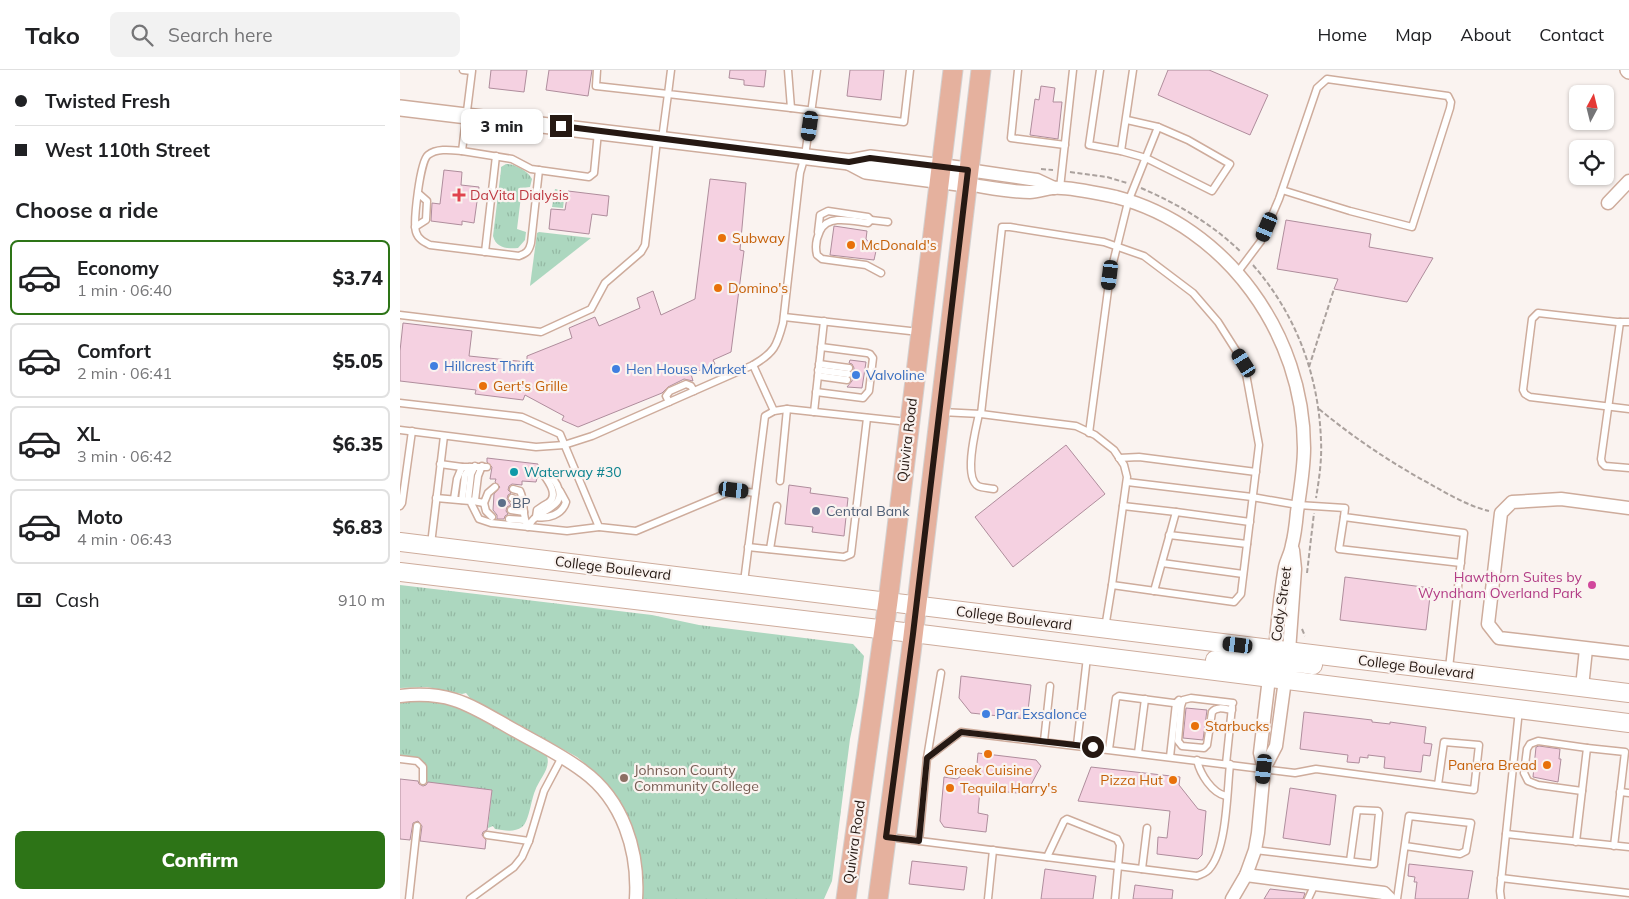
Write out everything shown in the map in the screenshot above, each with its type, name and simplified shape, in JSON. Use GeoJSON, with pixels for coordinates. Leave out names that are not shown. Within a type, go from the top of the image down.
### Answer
{"type":"FeatureCollection","features":[{"type":"Feature","properties":{"kind":"main road","name":"Quivira Road"},"geometry":{"type":"LineString","coordinates":[[844,895],[888,601],[952,70]]}},
{"type":"Feature","properties":{"kind":"main road","name":"Quivira Road"},"geometry":{"type":"LineString","coordinates":[[878,899],[913,634],[981,70]]}},
{"type":"Feature","properties":{"kind":"main road","name":"College Boulevard"},"geometry":{"type":"LineString","coordinates":[[400,542],[1629,693]]}},
{"type":"Feature","properties":{"kind":"main road","name":"College Boulevard"},"geometry":{"type":"LineString","coordinates":[[400,572],[1629,723]]}},
{"type":"Feature","properties":{"kind":"main road"},"geometry":{"type":"LineString","coordinates":[[1156,664],[1173,656],[1256,664],[1274,659],[1282,650]]}},
{"type":"Feature","properties":{"kind":"main road"},"geometry":{"type":"LineString","coordinates":[[1277,679],[1280,667],[1294,662],[1386,673],[1401,665]]}},
{"type":"Feature","properties":{"kind":"street"},"geometry":{"type":"LineString","coordinates":[[400,108],[849,162],[870,158],[940,174],[967,177]]}},
{"type":"Feature","properties":{"kind":"street","name":"Cody Street"},"geometry":{"type":"LineString","coordinates":[[967,177],[1031,192],[1057,188],[1098,193],[1152,211],[1181,226],[1203,241],[1237,273],[1263,306],[1278,333],[1288,357],[1298,388],[1303,418],[1304,449],[1292,545],[1295,569],[1282,650]]}},
{"type":"Feature","properties":{"kind":"street"},"geometry":{"type":"LineString","coordinates":[[1608,203],[1629,181]]}},
{"type":"Feature","properties":{"kind":"street"},"geometry":{"type":"LineString","coordinates":[[1629,508],[1561,499],[1512,502],[1501,513],[1488,624],[1499,638],[1629,654]]}},
{"type":"Feature","properties":{"kind":"street"},"geometry":{"type":"LineString","coordinates":[[1582,687],[1586,650]]}},
{"type":"Feature","properties":{"kind":"street"},"geometry":{"type":"LineString","coordinates":[[1232,899],[1246,875],[1255,850],[1264,769],[1260,753],[1277,679]]}},
{"type":"Feature","properties":{"kind":"street"},"geometry":{"type":"LineString","coordinates":[[400,696],[432,694],[461,702],[562,757],[583,771],[598,784],[621,816],[635,860],[636,899]]}},
{"type":"Feature","properties":{"kind":"street"},"geometry":{"type":"LineString","coordinates":[[1246,875],[1384,893],[1390,899]]}},
{"type":"Feature","properties":{"kind":"lane"},"geometry":{"type":"LineString","coordinates":[[462,150],[472,71],[463,70]]}},
{"type":"Feature","properties":{"kind":"lane"},"geometry":{"type":"LineString","coordinates":[[597,70],[596,86],[904,122],[910,70]]}},
{"type":"Feature","properties":{"kind":"lane"},"geometry":{"type":"LineString","coordinates":[[400,315],[541,332],[591,309],[605,283],[641,252],[645,244],[671,70]]}},
{"type":"Feature","properties":{"kind":"lane"},"geometry":{"type":"LineString","coordinates":[[788,70],[790,108]]}},
{"type":"Feature","properties":{"kind":"lane"},"geometry":{"type":"LineString","coordinates":[[400,430],[536,447],[564,445],[592,436],[766,358],[777,344],[784,317],[800,172],[805,156],[817,70]]}},
{"type":"Feature","properties":{"kind":"lane"},"geometry":{"type":"LineString","coordinates":[[1018,70],[1011,138],[1065,145]]}},
{"type":"Feature","properties":{"kind":"lane"},"geometry":{"type":"LineString","coordinates":[[1057,188],[1062,171],[1073,70]]}},
{"type":"Feature","properties":{"kind":"lane"},"geometry":{"type":"LineString","coordinates":[[1100,70],[1089,145],[1146,158],[1212,191],[1230,164],[1188,140],[1158,127],[1127,120]]}},
{"type":"Feature","properties":{"kind":"lane"},"geometry":{"type":"LineString","coordinates":[[1121,151],[1133,70]]}},
{"type":"Feature","properties":{"kind":"lane"},"geometry":{"type":"LineString","coordinates":[[1237,273],[1261,241],[1282,190],[1317,88],[1327,80],[1448,96],[1451,102],[1450,108],[1412,227],[1350,211],[1282,190]]}},
{"type":"Feature","properties":{"kind":"lane"},"geometry":{"type":"LineString","coordinates":[[1090,433],[1110,275],[1128,202],[1158,127]]}},
{"type":"Feature","properties":{"kind":"lane"},"geometry":{"type":"LineString","coordinates":[[539,170],[529,251],[519,256],[430,245],[417,236],[415,227],[419,194],[424,160],[428,155],[441,150],[462,150],[519,161],[532,169],[589,177],[594,173],[598,131]]}},
{"type":"Feature","properties":{"kind":"lane"},"geometry":{"type":"LineString","coordinates":[[485,252],[496,156]]}},
{"type":"Feature","properties":{"kind":"lane"},"geometry":{"type":"LineString","coordinates":[[415,227],[426,220],[427,201],[419,194]]}},
{"type":"Feature","properties":{"kind":"lane"},"geometry":{"type":"LineString","coordinates":[[881,273],[866,264],[822,259],[817,255],[820,215],[828,211],[888,222]]}},
{"type":"Feature","properties":{"kind":"lane"},"geometry":{"type":"LineString","coordinates":[[817,237],[822,227],[828,222],[840,220],[868,223],[871,220]]}},
{"type":"Feature","properties":{"kind":"lane"},"geometry":{"type":"LineString","coordinates":[[994,489],[979,487],[973,481],[971,472],[980,414],[1002,227],[1010,226],[1104,242],[1117,246],[1144,256],[1193,293],[1218,322],[1244,363],[1259,445],[1241,594],[1234,602],[1112,585]]}},
{"type":"Feature","properties":{"kind":"lane"},"geometry":{"type":"LineString","coordinates":[[1629,322],[1538,313],[1532,320],[1522,390],[1530,396],[1629,409]]}},
{"type":"Feature","properties":{"kind":"lane"},"geometry":{"type":"LineString","coordinates":[[784,317],[920,332]]}},
{"type":"Feature","properties":{"kind":"lane"},"geometry":{"type":"LineString","coordinates":[[814,412],[824,321]]}},
{"type":"Feature","properties":{"kind":"lane"},"geometry":{"type":"LineString","coordinates":[[1620,322],[1601,459],[1602,464],[1605,466],[1629,468]]}},
{"type":"Feature","properties":{"kind":"lane"},"geometry":{"type":"LineString","coordinates":[[816,392],[863,398],[868,393],[867,376],[873,358],[870,354],[821,347]]}},
{"type":"Feature","properties":{"kind":"lane"},"geometry":{"type":"LineString","coordinates":[[754,365],[774,411]]}},
{"type":"Feature","properties":{"kind":"lane"},"geometry":{"type":"LineString","coordinates":[[818,370],[848,374],[818,370]]}},
{"type":"Feature","properties":{"kind":"lane"},"geometry":{"type":"LineString","coordinates":[[400,403],[522,416],[560,434],[599,527]]}},
{"type":"Feature","properties":{"kind":"lane"},"geometry":{"type":"LineString","coordinates":[[744,584],[765,416],[774,411],[787,409],[909,422]]}},
{"type":"Feature","properties":{"kind":"lane"},"geometry":{"type":"LineString","coordinates":[[780,481],[787,409]]}},
{"type":"Feature","properties":{"kind":"lane"},"geometry":{"type":"LineString","coordinates":[[939,412],[980,414],[1076,426],[1090,433],[1114,450],[1124,465],[1127,482],[1105,629]]}},
{"type":"Feature","properties":{"kind":"lane"},"geometry":{"type":"LineString","coordinates":[[748,546],[844,556],[852,554],[867,418]]}},
{"type":"Feature","properties":{"kind":"lane"},"geometry":{"type":"LineString","coordinates":[[400,506],[412,432]]}},
{"type":"Feature","properties":{"kind":"lane"},"geometry":{"type":"LineString","coordinates":[[431,546],[444,436]]}},
{"type":"Feature","properties":{"kind":"lane"},"geometry":{"type":"LineString","coordinates":[[1119,458],[1139,457],[1256,472]]}},
{"type":"Feature","properties":{"kind":"lane"},"geometry":{"type":"LineString","coordinates":[[436,498],[475,500],[478,476],[484,466],[462,467],[440,464]]}},
{"type":"Feature","properties":{"kind":"lane"},"geometry":{"type":"LineString","coordinates":[[462,467],[457,479],[465,500],[482,520],[567,531],[599,527],[636,531],[734,490],[755,493]]}},
{"type":"Feature","properties":{"kind":"lane"},"geometry":{"type":"LineString","coordinates":[[465,500],[472,467]]}},
{"type":"Feature","properties":{"kind":"lane"},"geometry":{"type":"LineString","coordinates":[[528,527],[536,517],[545,512],[556,503],[559,496],[559,490],[552,478],[540,473],[552,487],[553,493],[545,512]]}},
{"type":"Feature","properties":{"kind":"lane"},"geometry":{"type":"LineString","coordinates":[[1127,482],[1252,497],[1298,505],[1345,508],[1339,549],[1461,563]]}},
{"type":"Feature","properties":{"kind":"lane"},"geometry":{"type":"LineString","coordinates":[[492,517],[486,511],[485,500],[491,489],[495,487]]}},
{"type":"Feature","properties":{"kind":"lane"},"geometry":{"type":"LineString","coordinates":[[513,489],[520,491],[524,500],[524,520],[528,527]]}},
{"type":"Feature","properties":{"kind":"lane"},"geometry":{"type":"LineString","coordinates":[[465,500],[485,500],[494,496]]}},
{"type":"Feature","properties":{"kind":"lane"},"geometry":{"type":"LineString","coordinates":[[512,498],[524,504]]}},
{"type":"Feature","properties":{"kind":"lane"},"geometry":{"type":"LineString","coordinates":[[485,500],[493,508]]}},
{"type":"Feature","properties":{"kind":"lane"},"geometry":{"type":"LineString","coordinates":[[770,549],[776,506]]}},
{"type":"Feature","properties":{"kind":"lane"},"geometry":{"type":"LineString","coordinates":[[1123,506],[1250,522]]}},
{"type":"Feature","properties":{"kind":"lane"},"geometry":{"type":"LineString","coordinates":[[510,510],[524,512]]}},
{"type":"Feature","properties":{"kind":"lane"},"geometry":{"type":"LineString","coordinates":[[536,517],[537,510],[545,512]]}},
{"type":"Feature","properties":{"kind":"lane"},"geometry":{"type":"LineString","coordinates":[[1154,591],[1176,512]]}},
{"type":"Feature","properties":{"kind":"lane"},"geometry":{"type":"LineString","coordinates":[[1344,517],[1464,533],[1448,671]]}},
{"type":"Feature","properties":{"kind":"lane"},"geometry":{"type":"LineString","coordinates":[[510,519],[524,520]]}},
{"type":"Feature","properties":{"kind":"lane"},"geometry":{"type":"LineString","coordinates":[[1169,535],[1247,544]]}},
{"type":"Feature","properties":{"kind":"lane"},"geometry":{"type":"LineString","coordinates":[[1162,563],[1243,574]]}},
{"type":"Feature","properties":{"kind":"lane"},"geometry":{"type":"LineString","coordinates":[[1077,745],[1088,656]]}},
{"type":"Feature","properties":{"kind":"lane"},"geometry":{"type":"LineString","coordinates":[[919,841],[927,758],[941,673]]}},
{"type":"Feature","properties":{"kind":"lane"},"geometry":{"type":"LineString","coordinates":[[1044,741],[1050,686]]}},
{"type":"Feature","properties":{"kind":"lane"},"geometry":{"type":"LineString","coordinates":[[886,837],[1197,876],[1210,869],[1218,855],[1223,836],[1232,706],[1230,698],[1191,694],[1181,697],[1178,703],[1170,757]]}},
{"type":"Feature","properties":{"kind":"lane"},"geometry":{"type":"LineString","coordinates":[[1109,749],[1116,698],[1119,696],[1178,703]]}},
{"type":"Feature","properties":{"kind":"lane"},"geometry":{"type":"LineString","coordinates":[[1138,753],[1145,699]]}},
{"type":"Feature","properties":{"kind":"lane"},"geometry":{"type":"LineString","coordinates":[[1178,703],[1178,740],[1182,746],[1200,749],[1207,745],[1212,712],[1215,709],[1232,706]]}},
{"type":"Feature","properties":{"kind":"lane"},"geometry":{"type":"LineString","coordinates":[[1501,899],[1501,878],[1519,708]]}},
{"type":"Feature","properties":{"kind":"lane"},"geometry":{"type":"LineString","coordinates":[[927,758],[961,732],[1295,773],[1316,769],[1438,786],[1474,790],[1479,745],[1444,742],[1438,786]]}},
{"type":"Feature","properties":{"kind":"lane"},"geometry":{"type":"LineString","coordinates":[[1582,790],[1538,785],[1528,781],[1524,773],[1527,749],[1530,744],[1538,741],[1627,752],[1614,846]]}},
{"type":"Feature","properties":{"kind":"lane"},"geometry":{"type":"LineString","coordinates":[[1576,842],[1587,748]]}},
{"type":"Feature","properties":{"kind":"lane"},"geometry":{"type":"LineString","coordinates":[[470,899],[514,867],[522,857],[529,841],[544,791],[562,757]]}},
{"type":"Feature","properties":{"kind":"lane"},"geometry":{"type":"LineString","coordinates":[[400,758],[417,761],[423,767],[423,781]]}},
{"type":"Feature","properties":{"kind":"lane"},"geometry":{"type":"LineString","coordinates":[[1197,760],[1198,767],[1216,793],[1226,796]]}},
{"type":"Feature","properties":{"kind":"lane"},"geometry":{"type":"LineString","coordinates":[[1620,792],[1629,793]]}},
{"type":"Feature","properties":{"kind":"lane"},"geometry":{"type":"LineString","coordinates":[[1255,850],[1350,862],[1374,864],[1380,812],[1357,810],[1350,862]]}},
{"type":"Feature","properties":{"kind":"lane"},"geometry":{"type":"LineString","coordinates":[[1397,899],[1409,816],[1471,823],[1466,851],[1460,854],[1405,846]]}},
{"type":"Feature","properties":{"kind":"lane"},"geometry":{"type":"LineString","coordinates":[[1047,857],[1064,822],[1069,818],[1117,839],[1120,845],[1114,899]]}},
{"type":"Feature","properties":{"kind":"lane"},"geometry":{"type":"LineString","coordinates":[[409,899],[417,826]]}},
{"type":"Feature","properties":{"kind":"lane"},"geometry":{"type":"LineString","coordinates":[[1142,870],[1147,828]]}},
{"type":"Feature","properties":{"kind":"lane"},"geometry":{"type":"LineString","coordinates":[[1506,834],[1629,848]]}},
{"type":"Feature","properties":{"kind":"lane"},"geometry":{"type":"LineString","coordinates":[[487,835],[529,841]]}},
{"type":"Feature","properties":{"kind":"lane"},"geometry":{"type":"LineString","coordinates":[[988,899],[993,850]]}},
{"type":"Feature","properties":{"kind":"lane"},"geometry":{"type":"LineString","coordinates":[[1501,878],[1629,893]]}},
{"type":"Feature","properties":{"kind":"lane"},"geometry":{"type":"LineString","coordinates":[[1308,899],[1315,884]]}},
{"type":"Feature","properties":{"kind":"path"},"geometry":{"type":"LineString","coordinates":[[1034,168],[1106,177],[1165,198],[1191,212],[1216,230],[1247,259],[1264,278],[1281,303],[1298,335],[1309,367],[1319,410],[1321,442],[1306,580]]}},
{"type":"Feature","properties":{"kind":"path"},"geometry":{"type":"LineString","coordinates":[[1309,367],[1334,289]]}},
{"type":"Feature","properties":{"kind":"path"},"geometry":{"type":"LineString","coordinates":[[1319,410],[1355,438],[1395,465],[1472,506],[1501,513]]}},
{"type":"Feature","properties":{"kind":"path"},"geometry":{"type":"LineString","coordinates":[[1300,626],[1305,636]]}},
{"type":"Feature","properties":{"kind":"green space"},"geometry":{"type":"Polygon","coordinates":[[[506,164],[513,165],[528,173],[532,179],[530,187],[522,188],[517,229],[526,232],[525,240],[518,248],[502,247],[494,240],[493,236],[501,167],[506,164]]]}},
{"type":"Feature","properties":{"kind":"green space"},"geometry":{"type":"Polygon","coordinates":[[[555,189],[565,191],[563,208],[552,207],[555,189]]]}},
{"type":"Feature","properties":{"kind":"green space"},"geometry":{"type":"Polygon","coordinates":[[[537,233],[591,238],[530,286],[537,233]]]}},
{"type":"Feature","properties":{"kind":"green space","name":"Johnson County Community College"},"geometry":{"type":"Polygon","coordinates":[[[400,585],[652,615],[699,625],[853,644],[864,656],[859,695],[850,739],[832,881],[824,899],[641,899],[639,856],[635,837],[628,819],[607,787],[577,757],[470,698],[466,693],[462,694],[427,687],[400,688],[400,585]]]}},
{"type":"Feature","properties":{"kind":"green space"},"geometry":{"type":"Polygon","coordinates":[[[433,700],[460,708],[461,710],[465,709],[547,756],[546,770],[537,787],[530,811],[522,827],[512,831],[495,829],[493,826],[488,828],[492,790],[426,782],[425,772],[419,765],[400,757],[400,701],[433,700]]]}},
{"type":"Feature","properties":{"kind":"building"},"geometry":{"type":"Polygon","coordinates":[[[491,70],[527,70],[524,92],[489,88],[491,70]]]}},
{"type":"Feature","properties":{"kind":"building"},"geometry":{"type":"Polygon","coordinates":[[[549,70],[592,70],[588,96],[546,90],[549,70]]]}},
{"type":"Feature","properties":{"kind":"building"},"geometry":{"type":"Polygon","coordinates":[[[730,70],[766,70],[764,87],[744,85],[744,80],[729,78],[730,70]]]}},
{"type":"Feature","properties":{"kind":"building"},"geometry":{"type":"Polygon","coordinates":[[[850,70],[884,70],[881,100],[847,96],[850,70]]]}},
{"type":"Feature","properties":{"kind":"building"},"geometry":{"type":"Polygon","coordinates":[[[1168,70],[1209,70],[1268,95],[1250,135],[1158,95],[1168,70]]]}},
{"type":"Feature","properties":{"kind":"building"},"geometry":{"type":"Polygon","coordinates":[[[1041,86],[1055,88],[1053,102],[1062,102],[1058,139],[1030,135],[1035,99],[1039,100],[1041,86]]]}},
{"type":"Feature","properties":{"kind":"building","name":"DaVita Dialysis"},"geometry":{"type":"Polygon","coordinates":[[[444,170],[462,172],[461,185],[479,187],[474,223],[462,221],[462,225],[431,221],[432,203],[440,204],[444,170]]]}},
{"type":"Feature","properties":{"kind":"building"},"geometry":{"type":"Polygon","coordinates":[[[710,179],[746,183],[740,250],[744,251],[731,352],[713,360],[715,364],[691,374],[693,381],[684,379],[668,387],[662,393],[578,427],[562,420],[564,416],[525,395],[523,400],[475,394],[476,390],[400,381],[400,351],[403,323],[472,331],[469,356],[527,362],[527,356],[572,338],[569,328],[595,317],[599,326],[640,308],[637,298],[653,291],[661,315],[695,299],[710,179]]]}},
{"type":"Feature","properties":{"kind":"building"},"geometry":{"type":"Polygon","coordinates":[[[568,191],[609,196],[607,216],[592,214],[589,234],[549,229],[551,209],[565,210],[568,191]]]}},
{"type":"Feature","properties":{"kind":"building"},"geometry":{"type":"Polygon","coordinates":[[[1286,220],[1371,234],[1369,247],[1433,258],[1407,302],[1334,289],[1338,279],[1277,269],[1286,220]]]}},
{"type":"Feature","properties":{"kind":"building","name":"McDonald's"},"geometry":{"type":"Polygon","coordinates":[[[834,226],[867,231],[866,239],[876,251],[874,260],[830,255],[834,226]]]}},
{"type":"Feature","properties":{"kind":"building","name":"Valvoline"},"geometry":{"type":"Polygon","coordinates":[[[850,360],[866,362],[862,388],[847,387],[852,381],[854,368],[849,363],[850,360]]]}},
{"type":"Feature","properties":{"kind":"building"},"geometry":{"type":"Polygon","coordinates":[[[1066,445],[1105,494],[1013,567],[975,517],[1066,445]]]}},
{"type":"Feature","properties":{"kind":"building","name":"Waterway #30"},"geometry":{"type":"Polygon","coordinates":[[[487,458],[538,464],[538,468],[533,470],[532,473],[537,478],[536,482],[522,481],[522,485],[512,484],[509,486],[508,490],[511,493],[507,499],[511,505],[507,507],[506,511],[508,514],[504,519],[497,519],[497,515],[493,510],[494,494],[500,487],[495,482],[496,479],[490,479],[492,467],[487,462],[487,458]]]}},
{"type":"Feature","properties":{"kind":"building","name":"Central Bank"},"geometry":{"type":"Polygon","coordinates":[[[789,485],[811,488],[810,493],[848,498],[844,536],[812,532],[813,527],[785,524],[789,485]]]}},
{"type":"Feature","properties":{"kind":"building"},"geometry":{"type":"Polygon","coordinates":[[[1345,577],[1431,588],[1426,630],[1340,620],[1345,577]]]}},
{"type":"Feature","properties":{"kind":"building"},"geometry":{"type":"Polygon","coordinates":[[[961,676],[1031,685],[1027,719],[971,713],[959,698],[961,676]]]}},
{"type":"Feature","properties":{"kind":"building"},"geometry":{"type":"Polygon","coordinates":[[[1186,708],[1207,710],[1203,740],[1183,738],[1186,708]]]}},
{"type":"Feature","properties":{"kind":"building"},"geometry":{"type":"Polygon","coordinates":[[[1304,712],[1372,720],[1372,722],[1390,724],[1390,722],[1426,727],[1424,743],[1432,744],[1430,756],[1423,755],[1421,772],[1384,768],[1385,757],[1368,755],[1368,758],[1360,757],[1359,763],[1347,762],[1348,755],[1300,749],[1304,712]]]}},
{"type":"Feature","properties":{"kind":"building"},"geometry":{"type":"Polygon","coordinates":[[[1536,747],[1560,749],[1559,759],[1561,759],[1558,782],[1533,777],[1536,747]]]}},
{"type":"Feature","properties":{"kind":"building"},"geometry":{"type":"Polygon","coordinates":[[[978,753],[1036,760],[1041,766],[1026,794],[980,789],[978,813],[988,815],[986,832],[944,827],[940,821],[944,777],[957,779],[977,764],[978,753]]]}},
{"type":"Feature","properties":{"kind":"building"},"geometry":{"type":"Polygon","coordinates":[[[1091,767],[1180,777],[1179,785],[1198,809],[1206,811],[1202,855],[1198,859],[1157,854],[1158,837],[1167,838],[1170,811],[1078,801],[1091,767]]]}},
{"type":"Feature","properties":{"kind":"building"},"geometry":{"type":"Polygon","coordinates":[[[400,779],[418,781],[423,786],[428,782],[492,790],[487,830],[482,835],[486,840],[485,849],[420,841],[422,826],[418,821],[413,823],[410,840],[400,839],[400,779]]]}},
{"type":"Feature","properties":{"kind":"building"},"geometry":{"type":"Polygon","coordinates":[[[1290,788],[1336,795],[1330,845],[1283,838],[1290,788]]]}},
{"type":"Feature","properties":{"kind":"building"},"geometry":{"type":"Polygon","coordinates":[[[912,861],[967,867],[964,890],[909,884],[912,861]]]}},
{"type":"Feature","properties":{"kind":"building"},"geometry":{"type":"Polygon","coordinates":[[[1409,864],[1473,871],[1468,899],[1415,899],[1417,882],[1414,882],[1415,877],[1408,876],[1409,864]]]}},
{"type":"Feature","properties":{"kind":"building"},"geometry":{"type":"Polygon","coordinates":[[[1045,869],[1096,876],[1093,899],[1041,899],[1045,869]]]}},
{"type":"Feature","properties":{"kind":"building"},"geometry":{"type":"Polygon","coordinates":[[[1135,885],[1173,890],[1172,899],[1133,899],[1135,885]]]}},
{"type":"Feature","properties":{"kind":"building"},"geometry":{"type":"Polygon","coordinates":[[[1270,889],[1305,893],[1303,899],[1264,899],[1270,889]]]}},
{"type":"Feature","properties":{"kind":"place","name":"DaVita Dialysis"},"geometry":{"type":"Point","coordinates":[459,195]}},
{"type":"Feature","properties":{"kind":"place","name":"Subway"},"geometry":{"type":"Point","coordinates":[722,238]}},
{"type":"Feature","properties":{"kind":"place","name":"McDonald's"},"geometry":{"type":"Point","coordinates":[851,245]}},
{"type":"Feature","properties":{"kind":"place","name":"Domino's"},"geometry":{"type":"Point","coordinates":[718,288]}},
{"type":"Feature","properties":{"kind":"place","name":"Hillcrest Thrift"},"geometry":{"type":"Point","coordinates":[434,366]}},
{"type":"Feature","properties":{"kind":"place","name":"Hen House Market"},"geometry":{"type":"Point","coordinates":[616,369]}},
{"type":"Feature","properties":{"kind":"place","name":"Valvoline"},"geometry":{"type":"Point","coordinates":[856,375]}},
{"type":"Feature","properties":{"kind":"place","name":"Gert's Grille"},"geometry":{"type":"Point","coordinates":[483,386]}},
{"type":"Feature","properties":{"kind":"place","name":"Waterway #30"},"geometry":{"type":"Point","coordinates":[514,472]}},
{"type":"Feature","properties":{"kind":"place","name":"BP"},"geometry":{"type":"Point","coordinates":[502,503]}},
{"type":"Feature","properties":{"kind":"place","name":"Central Bank"},"geometry":{"type":"Point","coordinates":[816,511]}},
{"type":"Feature","properties":{"kind":"place","name":"Hawthorn Suites by Wyndham Overland Park"},"geometry":{"type":"Point","coordinates":[1592,585]}},
{"type":"Feature","properties":{"kind":"place","name":"Par Exsalonce"},"geometry":{"type":"Point","coordinates":[986,714]}},
{"type":"Feature","properties":{"kind":"place","name":"Starbucks"},"geometry":{"type":"Point","coordinates":[1195,726]}},
{"type":"Feature","properties":{"kind":"place","name":"Greek Cuisine"},"geometry":{"type":"Point","coordinates":[988,754]}},
{"type":"Feature","properties":{"kind":"place","name":"Panera Bread"},"geometry":{"type":"Point","coordinates":[1547,765]}},
{"type":"Feature","properties":{"kind":"place","name":"Johnson County Community College"},"geometry":{"type":"Point","coordinates":[624,778]}},
{"type":"Feature","properties":{"kind":"place","name":"Pizza Hut"},"geometry":{"type":"Point","coordinates":[1173,780]}},
{"type":"Feature","properties":{"kind":"place","name":"Tequila Harry's"},"geometry":{"type":"Point","coordinates":[950,788]}},
{"type":"Feature","properties":{"kind":"route"},"geometry":{"type":"LineString","coordinates":[[561,126],[849,162],[870,158],[968,170],[913,634],[886,837],[919,841],[927,758],[961,732],[1093,747]]}}]}
